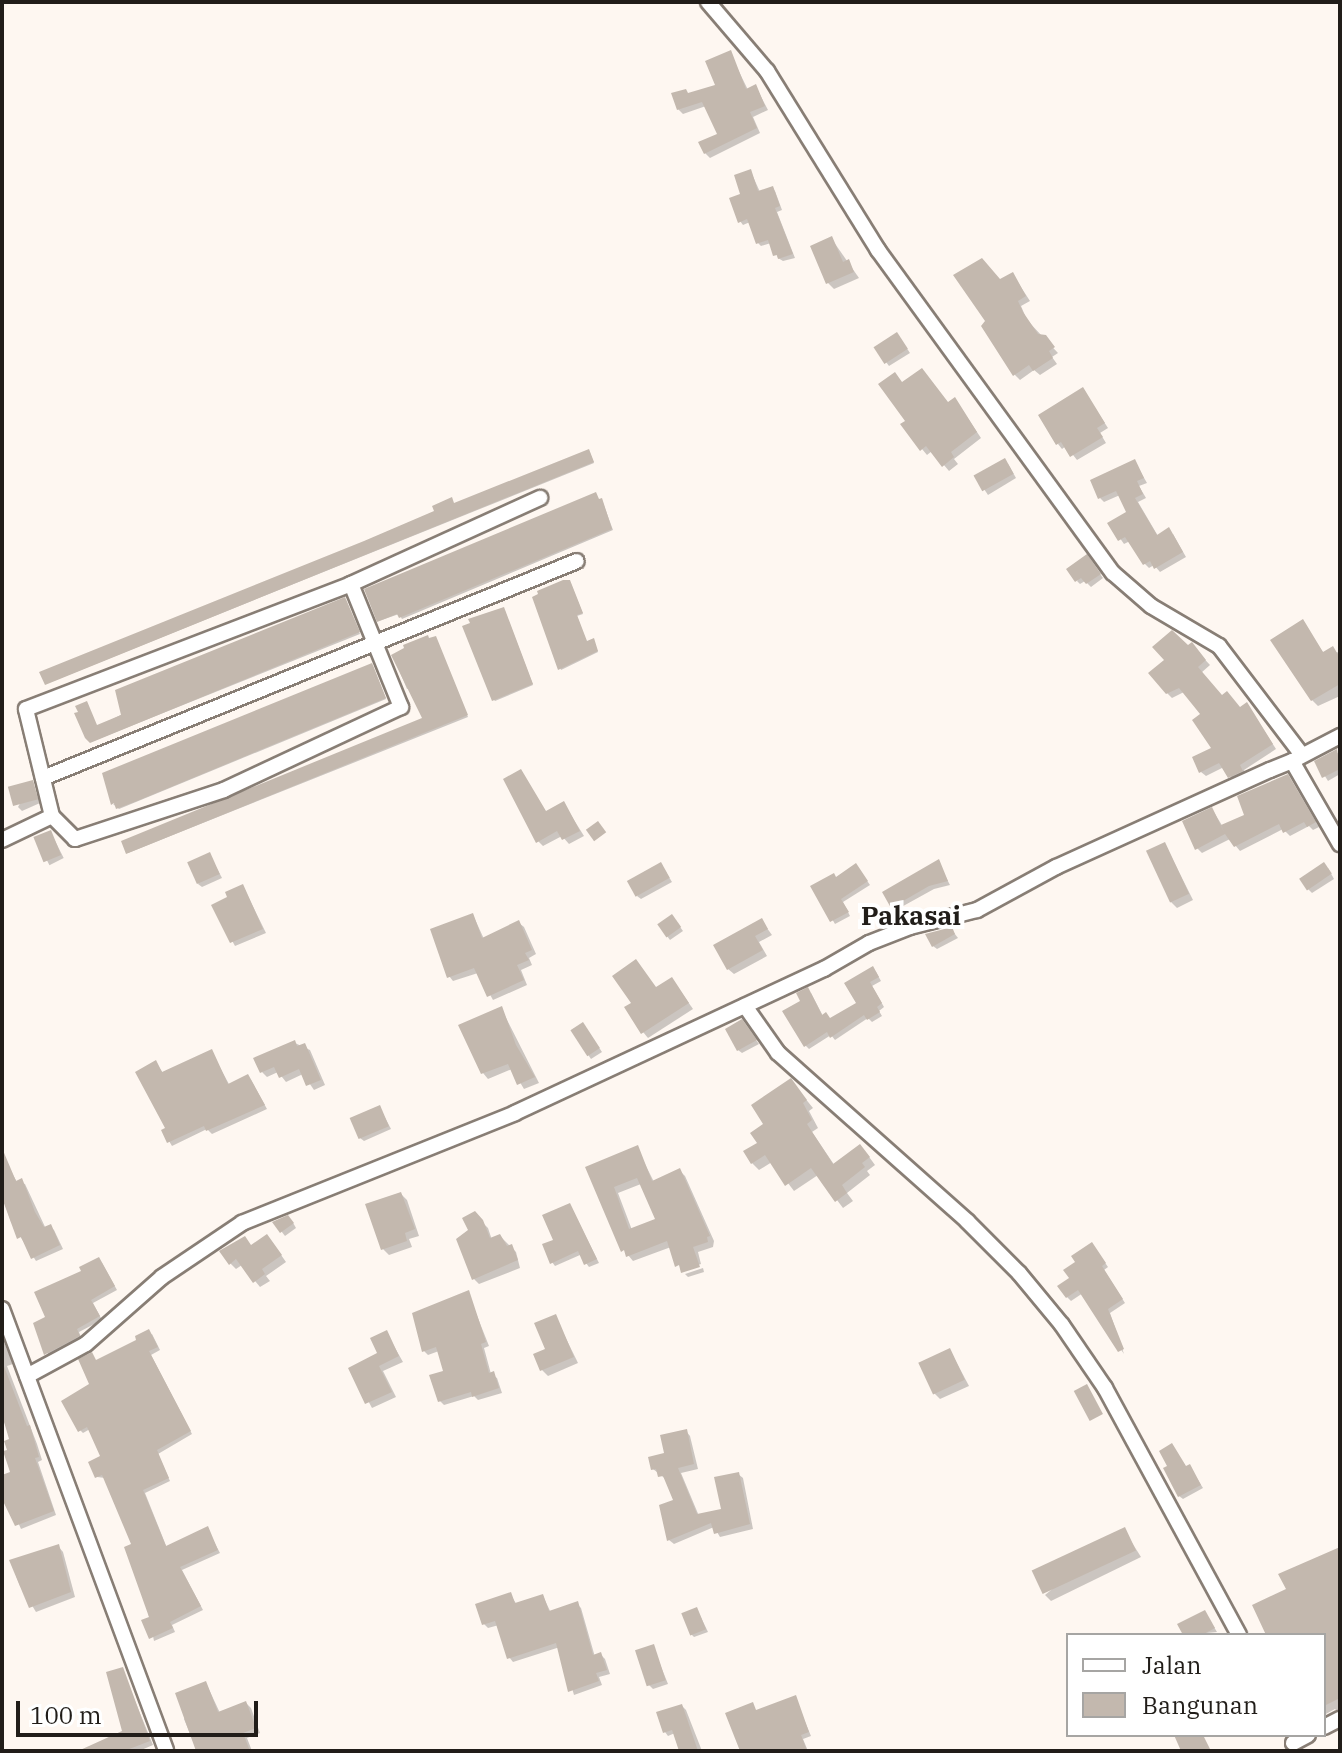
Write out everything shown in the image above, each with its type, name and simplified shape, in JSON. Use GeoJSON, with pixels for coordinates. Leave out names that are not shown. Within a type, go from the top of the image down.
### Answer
{"type":"FeatureCollection","features":[{"type":"Feature","properties":{"kind":"street"},"geometry":{"type":"LineString","coordinates":[[708,2],[767,71],[878,250],[1113,573],[1151,606],[1219,646],[1297,758],[1340,844]]}},
{"type":"Feature","properties":{"kind":"street"},"geometry":{"type":"LineString","coordinates":[[351,584],[401,707],[224,790],[75,839],[52,816],[26,709],[351,584],[540,498]]}},
{"type":"Feature","properties":{"kind":"street"},"geometry":{"type":"LineString","coordinates":[[43,778],[577,561]]}},
{"type":"Feature","properties":{"kind":"street"},"geometry":{"type":"LineString","coordinates":[[27,1376],[86,1344],[162,1277],[242,1223],[515,1113],[745,1006],[887,935],[977,910],[1043,873],[1340,736]]}},
{"type":"Feature","properties":{"kind":"street"},"geometry":{"type":"LineString","coordinates":[[2,840],[52,816]]}},
{"type":"Feature","properties":{"kind":"street"},"geometry":{"type":"LineString","coordinates":[[745,1006],[786,1062],[967,1221],[1019,1273],[1062,1325],[1105,1388],[1238,1633]]}},
{"type":"Feature","properties":{"kind":"street"},"geometry":{"type":"LineString","coordinates":[[2,1309],[166,1751]]}},
{"type":"Feature","properties":{"kind":"building"},"geometry":{"type":"Polygon","coordinates":[[[731,50],[746,89],[756,84],[765,106],[750,112],[757,128],[704,154],[698,142],[717,134],[702,102],[677,110],[671,93],[686,89],[688,93],[715,85],[705,61],[731,50]]]}},
{"type":"Feature","properties":{"kind":"building"},"geometry":{"type":"Polygon","coordinates":[[[751,169],[758,191],[773,186],[780,206],[775,208],[793,254],[778,259],[777,255],[773,256],[768,240],[756,244],[747,219],[738,223],[729,198],[740,194],[734,175],[751,169]]]}},
{"type":"Feature","properties":{"kind":"building"},"geometry":{"type":"Polygon","coordinates":[[[832,236],[843,262],[849,259],[854,272],[826,284],[810,246],[832,236]]]}},
{"type":"Feature","properties":{"kind":"building"},"geometry":{"type":"Polygon","coordinates":[[[982,258],[1000,279],[1013,272],[1026,296],[1018,301],[1023,312],[1038,334],[1046,335],[1055,347],[1049,351],[1053,358],[1033,371],[1029,365],[1013,376],[981,326],[985,321],[953,275],[982,258]]]}},
{"type":"Feature","properties":{"kind":"building"},"geometry":{"type":"Polygon","coordinates":[[[897,332],[908,349],[884,364],[874,347],[897,332]]]}},
{"type":"Feature","properties":{"kind":"building"},"geometry":{"type":"Polygon","coordinates":[[[922,368],[948,402],[955,397],[977,432],[951,452],[954,457],[942,467],[926,446],[920,451],[900,424],[905,421],[878,384],[895,372],[902,382],[922,368]]]}},
{"type":"Feature","properties":{"kind":"building"},"geometry":{"type":"Polygon","coordinates":[[[1083,387],[1105,423],[1097,428],[1103,437],[1070,457],[1061,442],[1056,445],[1038,415],[1083,387]]]}},
{"type":"Feature","properties":{"kind":"building"},"geometry":{"type":"Polygon","coordinates":[[[589,449],[594,462],[45,685],[39,672],[364,541],[434,511],[432,506],[452,497],[454,503],[589,449]]]}},
{"type":"Feature","properties":{"kind":"building"},"geometry":{"type":"Polygon","coordinates":[[[1005,458],[1014,474],[982,491],[974,475],[1005,458]]]}},
{"type":"Feature","properties":{"kind":"building"},"geometry":{"type":"Polygon","coordinates":[[[1135,459],[1144,478],[1137,481],[1143,494],[1135,498],[1157,535],[1169,527],[1183,552],[1154,569],[1150,561],[1143,565],[1125,537],[1118,541],[1107,523],[1126,512],[1116,491],[1098,499],[1090,480],[1135,459]]]}},
{"type":"Feature","properties":{"kind":"building"},"geometry":{"type":"Polygon","coordinates":[[[596,492],[599,499],[602,498],[612,529],[399,618],[397,614],[377,622],[364,589],[596,492]]]}},
{"type":"Feature","properties":{"kind":"building"},"geometry":{"type":"Polygon","coordinates":[[[1087,554],[1101,574],[1086,584],[1081,578],[1075,582],[1066,569],[1087,554]]]}},
{"type":"Feature","properties":{"kind":"building"},"geometry":{"type":"Polygon","coordinates":[[[570,580],[583,613],[577,615],[587,641],[594,638],[598,651],[558,670],[532,597],[538,594],[537,591],[570,580]]]}},
{"type":"Feature","properties":{"kind":"building"},"geometry":{"type":"Polygon","coordinates":[[[345,597],[360,632],[90,743],[85,738],[74,713],[78,712],[75,706],[87,701],[97,725],[121,715],[115,690],[345,597]]]}},
{"type":"Feature","properties":{"kind":"building"},"geometry":{"type":"Polygon","coordinates":[[[504,607],[533,684],[492,701],[462,626],[470,623],[468,619],[504,607]]]}},
{"type":"Feature","properties":{"kind":"building"},"geometry":{"type":"Polygon","coordinates":[[[1303,619],[1323,652],[1333,646],[1340,658],[1340,684],[1311,701],[1270,640],[1303,619]]]}},
{"type":"Feature","properties":{"kind":"building"},"geometry":{"type":"Polygon","coordinates":[[[1172,630],[1188,645],[1192,642],[1206,660],[1198,667],[1222,695],[1227,691],[1240,707],[1247,702],[1273,744],[1240,765],[1243,771],[1228,778],[1219,763],[1199,773],[1192,757],[1211,748],[1192,720],[1200,714],[1179,688],[1166,694],[1148,673],[1164,660],[1152,647],[1172,630]]]}},
{"type":"Feature","properties":{"kind":"building"},"geometry":{"type":"Polygon","coordinates":[[[428,635],[429,638],[436,636],[468,715],[126,854],[121,841],[422,718],[391,655],[404,648],[403,645],[428,635]]]}},
{"type":"Feature","properties":{"kind":"building"},"geometry":{"type":"Polygon","coordinates":[[[372,663],[386,698],[137,801],[116,809],[114,803],[111,805],[102,773],[372,663]]]}},
{"type":"Feature","properties":{"kind":"building"},"geometry":{"type":"Polygon","coordinates":[[[1337,749],[1340,769],[1322,778],[1314,761],[1337,749]]]}},
{"type":"Feature","properties":{"kind":"building"},"geometry":{"type":"Polygon","coordinates":[[[521,769],[546,811],[564,801],[580,831],[562,840],[557,831],[536,843],[503,779],[521,769]]]}},
{"type":"Feature","properties":{"kind":"building"},"geometry":{"type":"Polygon","coordinates":[[[1288,774],[1316,822],[1307,827],[1304,822],[1283,833],[1279,824],[1234,847],[1225,834],[1195,850],[1182,821],[1212,807],[1224,832],[1221,825],[1244,815],[1237,796],[1288,774]]]}},
{"type":"Feature","properties":{"kind":"building"},"geometry":{"type":"Polygon","coordinates":[[[33,780],[38,799],[13,806],[8,787],[33,780]]]}},
{"type":"Feature","properties":{"kind":"building"},"geometry":{"type":"Polygon","coordinates":[[[598,821],[606,832],[594,841],[586,830],[598,821]]]}},
{"type":"Feature","properties":{"kind":"building"},"geometry":{"type":"Polygon","coordinates":[[[51,830],[61,855],[43,862],[33,837],[51,830]]]}},
{"type":"Feature","properties":{"kind":"building"},"geometry":{"type":"Polygon","coordinates":[[[1165,842],[1189,894],[1170,903],[1146,851],[1165,842]]]}},
{"type":"Feature","properties":{"kind":"building"},"geometry":{"type":"Polygon","coordinates":[[[210,852],[220,874],[197,884],[187,862],[210,852]]]}},
{"type":"Feature","properties":{"kind":"building"},"geometry":{"type":"Polygon","coordinates":[[[939,859],[948,881],[929,886],[891,908],[882,892],[939,859]]]}},
{"type":"Feature","properties":{"kind":"building"},"geometry":{"type":"Polygon","coordinates":[[[661,862],[670,878],[636,897],[627,881],[661,862]]]}},
{"type":"Feature","properties":{"kind":"building"},"geometry":{"type":"Polygon","coordinates":[[[1324,862],[1332,874],[1307,890],[1299,879],[1324,862]]]}},
{"type":"Feature","properties":{"kind":"building"},"geometry":{"type":"Polygon","coordinates":[[[856,863],[868,881],[841,899],[849,912],[830,922],[810,886],[834,873],[836,877],[856,863]]]}},
{"type":"Feature","properties":{"kind":"building"},"geometry":{"type":"Polygon","coordinates":[[[243,884],[263,929],[230,943],[211,905],[227,897],[225,892],[243,884]]]}},
{"type":"Feature","properties":{"kind":"building"},"geometry":{"type":"Polygon","coordinates":[[[473,913],[482,938],[519,920],[532,950],[525,953],[529,960],[517,965],[524,980],[487,997],[474,968],[447,978],[430,929],[473,913]]]}},
{"type":"Feature","properties":{"kind":"building"},"geometry":{"type":"Polygon","coordinates":[[[672,914],[681,927],[666,937],[657,924],[672,914]]]}},
{"type":"Feature","properties":{"kind":"building"},"geometry":{"type":"Polygon","coordinates":[[[762,918],[768,929],[755,936],[763,950],[727,970],[713,945],[762,918]]]}},
{"type":"Feature","properties":{"kind":"building"},"geometry":{"type":"Polygon","coordinates":[[[952,927],[955,934],[932,947],[925,934],[952,927]]]}},
{"type":"Feature","properties":{"kind":"building"},"geometry":{"type":"Polygon","coordinates":[[[636,959],[656,987],[672,977],[689,1003],[641,1034],[624,1007],[631,1003],[612,976],[636,959]]]}},
{"type":"Feature","properties":{"kind":"building"},"geometry":{"type":"Polygon","coordinates":[[[873,966],[879,977],[870,982],[882,1003],[877,1007],[880,1012],[867,1020],[864,1015],[830,1038],[827,1032],[804,1047],[782,1011],[800,1001],[796,993],[808,987],[822,1015],[826,1012],[830,1018],[856,1003],[844,983],[873,966]]]}},
{"type":"Feature","properties":{"kind":"building"},"geometry":{"type":"Polygon","coordinates":[[[502,1006],[516,1045],[535,1077],[517,1085],[508,1064],[481,1074],[458,1025],[502,1006]]]}},
{"type":"Feature","properties":{"kind":"building"},"geometry":{"type":"Polygon","coordinates":[[[742,1019],[757,1040],[737,1051],[725,1029],[742,1019]]]}},
{"type":"Feature","properties":{"kind":"building"},"geometry":{"type":"Polygon","coordinates":[[[583,1022],[600,1048],[587,1056],[570,1030],[583,1022]]]}},
{"type":"Feature","properties":{"kind":"building"},"geometry":{"type":"Polygon","coordinates":[[[295,1040],[297,1046],[305,1043],[321,1080],[306,1086],[299,1069],[279,1078],[274,1067],[260,1073],[253,1058],[295,1040]]]}},
{"type":"Feature","properties":{"kind":"building"},"geometry":{"type":"Polygon","coordinates":[[[212,1049],[228,1084],[248,1074],[265,1105],[206,1131],[204,1126],[167,1143],[161,1130],[165,1128],[135,1072],[156,1060],[162,1072],[212,1049]]]}},
{"type":"Feature","properties":{"kind":"building"},"geometry":{"type":"Polygon","coordinates":[[[791,1078],[807,1100],[803,1103],[812,1120],[807,1124],[833,1164],[860,1144],[870,1157],[862,1163],[865,1167],[842,1185],[847,1193],[835,1202],[811,1168],[785,1186],[765,1155],[751,1164],[743,1151],[757,1143],[750,1133],[763,1124],[751,1105],[791,1078]]]}},
{"type":"Feature","properties":{"kind":"building"},"geometry":{"type":"Polygon","coordinates":[[[380,1105],[389,1126],[359,1139],[350,1118],[380,1105]]]}},
{"type":"Feature","properties":{"kind":"building"},"geometry":{"type":"Polygon","coordinates":[[[638,1145],[652,1181],[680,1168],[710,1236],[707,1237],[708,1242],[693,1247],[700,1267],[681,1273],[679,1265],[675,1267],[667,1241],[626,1257],[624,1250],[621,1252],[585,1167],[638,1145]],[[637,1178],[614,1187],[629,1229],[655,1219],[637,1178]]]}},
{"type":"Feature","properties":{"kind":"building"},"geometry":{"type":"Polygon","coordinates":[[[2,1148],[16,1181],[22,1178],[35,1212],[44,1227],[51,1224],[60,1245],[31,1259],[21,1237],[17,1239],[2,1198],[2,1148]]]}},
{"type":"Feature","properties":{"kind":"building"},"geometry":{"type":"Polygon","coordinates":[[[401,1192],[415,1229],[405,1233],[407,1241],[381,1250],[365,1204],[401,1192]]]}},
{"type":"Feature","properties":{"kind":"building"},"geometry":{"type":"Polygon","coordinates":[[[570,1203],[597,1259],[584,1265],[578,1251],[550,1264],[542,1244],[553,1240],[542,1215],[570,1203]]]}},
{"type":"Feature","properties":{"kind":"building"},"geometry":{"type":"Polygon","coordinates":[[[475,1211],[483,1220],[490,1238],[500,1234],[507,1246],[512,1244],[518,1260],[472,1280],[456,1239],[468,1230],[462,1218],[475,1211]]]}},
{"type":"Feature","properties":{"kind":"building"},"geometry":{"type":"Polygon","coordinates":[[[288,1215],[294,1223],[280,1233],[272,1222],[288,1215]]]}},
{"type":"Feature","properties":{"kind":"building"},"geometry":{"type":"Polygon","coordinates":[[[267,1234],[282,1255],[262,1269],[265,1274],[253,1283],[236,1259],[229,1265],[219,1251],[245,1236],[251,1245],[267,1234]]]}},
{"type":"Feature","properties":{"kind":"building"},"geometry":{"type":"Polygon","coordinates":[[[1092,1242],[1106,1263],[1102,1266],[1123,1299],[1108,1309],[1124,1349],[1118,1352],[1078,1290],[1066,1298],[1057,1286],[1069,1278],[1063,1270],[1075,1262],[1071,1256],[1092,1242]]]}},
{"type":"Feature","properties":{"kind":"building"},"geometry":{"type":"Polygon","coordinates":[[[99,1257],[115,1286],[91,1300],[100,1316],[77,1329],[80,1336],[44,1355],[33,1323],[45,1317],[34,1292],[81,1271],[79,1267],[99,1257]]]}},
{"type":"Feature","properties":{"kind":"building"},"geometry":{"type":"Polygon","coordinates":[[[469,1290],[486,1342],[481,1344],[489,1373],[494,1371],[499,1388],[472,1397],[471,1392],[438,1402],[429,1375],[443,1371],[436,1347],[422,1352],[412,1313],[469,1290]]]}},
{"type":"Feature","properties":{"kind":"building"},"geometry":{"type":"Polygon","coordinates":[[[556,1314],[574,1357],[540,1371],[533,1354],[545,1349],[534,1323],[556,1314]]]}},
{"type":"Feature","properties":{"kind":"building"},"geometry":{"type":"Polygon","coordinates":[[[149,1329],[158,1347],[149,1351],[191,1431],[157,1450],[169,1478],[143,1490],[166,1546],[208,1526],[218,1550],[180,1567],[201,1606],[170,1622],[173,1628],[149,1639],[141,1620],[149,1617],[124,1547],[131,1544],[102,1475],[95,1478],[88,1462],[100,1456],[87,1427],[78,1432],[61,1401],[89,1384],[78,1359],[92,1352],[96,1360],[136,1340],[135,1336],[149,1329]]]}},
{"type":"Feature","properties":{"kind":"building"},"geometry":{"type":"Polygon","coordinates":[[[387,1330],[399,1356],[379,1366],[392,1392],[365,1404],[348,1368],[377,1353],[370,1338],[387,1330]]]}},
{"type":"Feature","properties":{"kind":"building"},"geometry":{"type":"Polygon","coordinates":[[[950,1348],[965,1380],[933,1395],[918,1363],[950,1348]]]}},
{"type":"Feature","properties":{"kind":"building"},"geometry":{"type":"Polygon","coordinates":[[[2,1361],[27,1426],[30,1425],[39,1457],[35,1458],[54,1511],[15,1526],[2,1499],[2,1475],[10,1472],[3,1451],[7,1450],[4,1441],[9,1439],[2,1415],[2,1361]]]}},
{"type":"Feature","properties":{"kind":"building"},"geometry":{"type":"Polygon","coordinates":[[[1087,1384],[1103,1414],[1090,1421],[1074,1391],[1087,1384]]]}},
{"type":"Feature","properties":{"kind":"building"},"geometry":{"type":"Polygon","coordinates":[[[687,1429],[694,1464],[678,1468],[697,1514],[721,1509],[714,1477],[739,1472],[750,1524],[714,1534],[711,1523],[667,1541],[659,1505],[673,1500],[663,1476],[658,1477],[656,1469],[651,1470],[648,1457],[664,1453],[660,1435],[687,1429]]]}},
{"type":"Feature","properties":{"kind":"building"},"geometry":{"type":"Polygon","coordinates":[[[1172,1443],[1186,1466],[1190,1464],[1201,1485],[1178,1497],[1163,1468],[1167,1466],[1159,1451],[1172,1443]]]}},
{"type":"Feature","properties":{"kind":"building"},"geometry":{"type":"Polygon","coordinates":[[[1125,1527],[1136,1551],[1043,1594],[1032,1571],[1125,1527]]]}},
{"type":"Feature","properties":{"kind":"building"},"geometry":{"type":"Polygon","coordinates":[[[59,1544],[71,1592],[29,1608],[9,1560],[59,1544]]]}},
{"type":"Feature","properties":{"kind":"building"},"geometry":{"type":"Polygon","coordinates":[[[1340,1547],[1340,1698],[1326,1705],[1326,1633],[1265,1633],[1252,1605],[1286,1589],[1278,1574],[1340,1547]]]}},
{"type":"Feature","properties":{"kind":"building"},"geometry":{"type":"Polygon","coordinates":[[[511,1592],[515,1603],[543,1594],[549,1611],[578,1601],[593,1655],[601,1652],[607,1670],[596,1673],[599,1681],[568,1692],[556,1643],[507,1659],[495,1621],[482,1625],[475,1604],[511,1592]]]}},
{"type":"Feature","properties":{"kind":"building"},"geometry":{"type":"Polygon","coordinates":[[[697,1607],[706,1629],[690,1636],[681,1613],[697,1607]]]}},
{"type":"Feature","properties":{"kind":"building"},"geometry":{"type":"Polygon","coordinates":[[[1205,1610],[1215,1628],[1206,1633],[1182,1633],[1177,1624],[1205,1610]]]}},
{"type":"Feature","properties":{"kind":"building"},"geometry":{"type":"Polygon","coordinates":[[[654,1644],[666,1680],[647,1686],[635,1650],[654,1644]]]}},
{"type":"Feature","properties":{"kind":"building"},"geometry":{"type":"Polygon","coordinates":[[[123,1667],[150,1741],[124,1751],[78,1751],[122,1731],[106,1672],[123,1667]]]}},
{"type":"Feature","properties":{"kind":"building"},"geometry":{"type":"Polygon","coordinates":[[[206,1681],[218,1712],[246,1701],[256,1728],[243,1733],[250,1751],[196,1751],[175,1693],[206,1681]]]}},
{"type":"Feature","properties":{"kind":"building"},"geometry":{"type":"Polygon","coordinates":[[[796,1695],[809,1732],[801,1735],[807,1751],[740,1751],[725,1713],[753,1702],[756,1710],[796,1695]]]}},
{"type":"Feature","properties":{"kind":"building"},"geometry":{"type":"Polygon","coordinates":[[[682,1704],[698,1751],[679,1751],[672,1730],[663,1733],[656,1712],[682,1704]]]}},
{"type":"Feature","properties":{"kind":"building"},"geometry":{"type":"Polygon","coordinates":[[[1175,1737],[1204,1737],[1211,1751],[1181,1751],[1175,1737]]]}},
{"type":"Feature","properties":{"kind":"district","name":"Pakasai"},"geometry":{"type":"Point","coordinates":[911,916]}}]}
